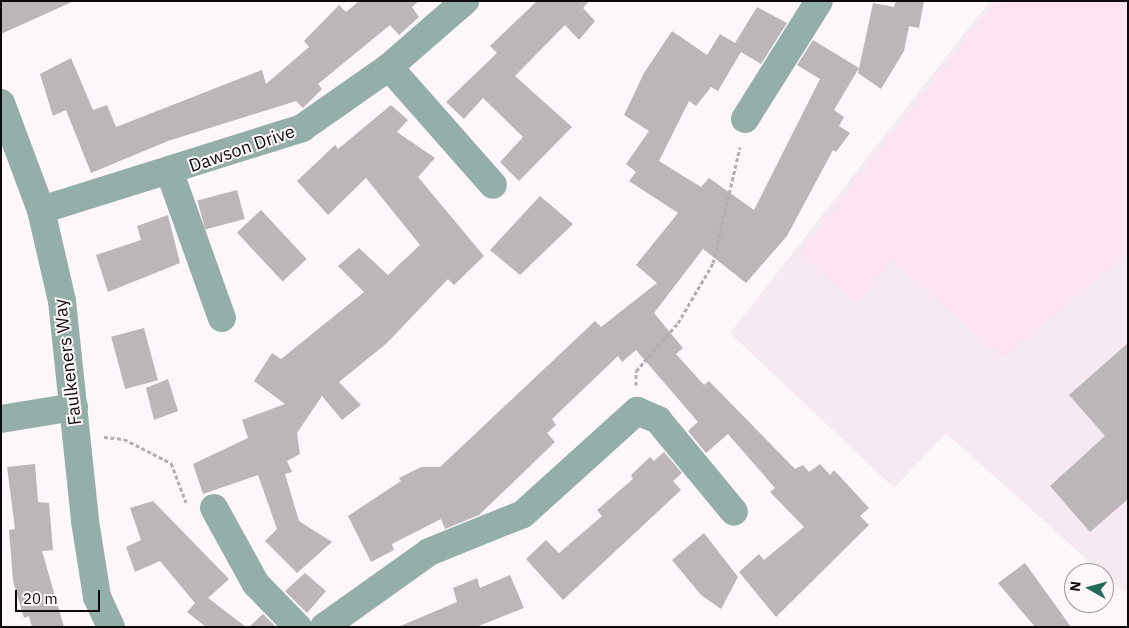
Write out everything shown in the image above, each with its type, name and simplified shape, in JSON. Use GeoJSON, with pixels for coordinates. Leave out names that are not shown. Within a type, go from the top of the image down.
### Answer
{"type":"FeatureCollection","features":[{"type":"Feature","properties":{"kind":"street","name":"Dawson Drive"},"geometry":{"type":"LineString","coordinates":[[41,210],[170,173],[302,128],[389,67],[465,1]]}},
{"type":"Feature","properties":{"kind":"street"},"geometry":{"type":"LineString","coordinates":[[745,120],[819,1]]}},
{"type":"Feature","properties":{"kind":"street"},"geometry":{"type":"LineString","coordinates":[[389,67],[494,185]]}},
{"type":"Feature","properties":{"kind":"street","name":"Faulkeners Way"},"geometry":{"type":"LineString","coordinates":[[1,103],[41,210],[62,301],[97,597],[111,627]]}},
{"type":"Feature","properties":{"kind":"street"},"geometry":{"type":"LineString","coordinates":[[170,173],[222,318]]}},
{"type":"Feature","properties":{"kind":"street"},"geometry":{"type":"LineString","coordinates":[[324,627],[429,552],[523,514],[637,410],[658,420],[734,512]]}},
{"type":"Feature","properties":{"kind":"street"},"geometry":{"type":"LineString","coordinates":[[1,419],[75,420]]}},
{"type":"Feature","properties":{"kind":"street"},"geometry":{"type":"LineString","coordinates":[[214,508],[256,584],[298,627]]}},
{"type":"Feature","properties":{"kind":"path"},"geometry":{"type":"LineString","coordinates":[[637,410],[636,371],[678,323],[713,263],[745,120]]}},
{"type":"Feature","properties":{"kind":"path"},"geometry":{"type":"LineString","coordinates":[[75,420],[124,439],[171,463],[186,502],[214,508]]}},
{"type":"Feature","properties":{"kind":"shaded area"},"geometry":{"type":"Polygon","coordinates":[[[990,1],[1128,1],[1128,590],[1122,591],[1114,584],[1114,563],[1091,563],[946,433],[894,488],[730,333],[990,1]]]}},
{"type":"Feature","properties":{"kind":"shaded area"},"geometry":{"type":"Polygon","coordinates":[[[997,1],[1128,1],[1128,252],[1003,357],[893,260],[857,303],[801,253],[997,1]]]}},
{"type":"Feature","properties":{"kind":"building"},"geometry":{"type":"Polygon","coordinates":[[[1,1],[74,1],[1,34],[1,1]]]}},
{"type":"Feature","properties":{"kind":"building"},"geometry":{"type":"Polygon","coordinates":[[[359,1],[419,1],[412,7],[419,17],[399,35],[390,25],[318,84],[322,89],[303,108],[296,101],[168,141],[91,173],[66,110],[53,116],[40,74],[71,58],[93,110],[107,105],[116,127],[262,70],[266,84],[309,47],[304,41],[339,5],[346,12],[359,1]]]}},
{"type":"Feature","properties":{"kind":"building"},"geometry":{"type":"Polygon","coordinates":[[[537,1],[589,1],[583,8],[595,21],[579,40],[565,25],[515,76],[572,127],[519,181],[500,162],[523,137],[483,98],[464,119],[446,102],[497,53],[490,46],[537,1]]]}},
{"type":"Feature","properties":{"kind":"building"},"geometry":{"type":"Polygon","coordinates":[[[896,1],[924,1],[919,28],[909,26],[904,51],[881,89],[858,73],[873,3],[894,7],[896,1]]]}},
{"type":"Feature","properties":{"kind":"building"},"geometry":{"type":"Polygon","coordinates":[[[757,7],[787,23],[761,64],[741,52],[718,91],[711,87],[696,106],[689,101],[659,161],[701,187],[709,178],[754,210],[820,79],[797,65],[813,40],[859,68],[834,110],[844,117],[839,126],[850,133],[836,152],[833,150],[787,236],[746,283],[703,249],[654,313],[683,348],[676,354],[704,385],[709,381],[795,469],[803,465],[809,472],[820,464],[830,475],[834,470],[869,508],[860,516],[869,525],[776,617],[739,572],[759,554],[764,560],[804,527],[770,492],[775,488],[728,434],[706,453],[688,431],[698,422],[636,350],[622,362],[618,356],[552,419],[556,425],[547,433],[555,442],[479,515],[445,529],[441,519],[392,544],[394,550],[371,562],[348,516],[401,481],[399,478],[421,467],[440,467],[595,321],[601,327],[657,283],[636,265],[678,213],[629,181],[636,172],[626,164],[649,131],[624,115],[644,73],[672,31],[707,55],[720,34],[735,43],[757,7]]]}},
{"type":"Feature","properties":{"kind":"building"},"geometry":{"type":"Polygon","coordinates":[[[391,105],[408,120],[397,132],[435,158],[418,177],[484,256],[454,285],[448,279],[387,343],[339,382],[361,405],[342,420],[322,396],[297,433],[300,454],[287,461],[292,472],[285,474],[299,521],[332,542],[297,573],[265,541],[277,529],[258,475],[203,494],[193,464],[248,438],[242,420],[285,404],[254,381],[272,353],[281,359],[364,292],[338,266],[359,248],[388,275],[420,245],[366,178],[328,215],[297,181],[335,145],[338,149],[391,105]]]}},
{"type":"Feature","properties":{"kind":"building"},"geometry":{"type":"Polygon","coordinates":[[[237,190],[245,219],[205,230],[197,201],[237,190]]]}},
{"type":"Feature","properties":{"kind":"building"},"geometry":{"type":"Polygon","coordinates":[[[540,196],[573,224],[520,275],[490,250],[540,196]]]}},
{"type":"Feature","properties":{"kind":"building"},"geometry":{"type":"Polygon","coordinates":[[[261,210],[307,259],[283,282],[237,233],[261,210]]]}},
{"type":"Feature","properties":{"kind":"building"},"geometry":{"type":"Polygon","coordinates":[[[168,215],[180,263],[108,292],[96,255],[141,240],[137,226],[168,215]]]}},
{"type":"Feature","properties":{"kind":"building"},"geometry":{"type":"Polygon","coordinates":[[[144,328],[158,380],[125,389],[111,337],[144,328]]]}},
{"type":"Feature","properties":{"kind":"building"},"geometry":{"type":"Polygon","coordinates":[[[1128,343],[1128,499],[1090,532],[1050,486],[1105,436],[1069,395],[1128,343]]]}},
{"type":"Feature","properties":{"kind":"building"},"geometry":{"type":"Polygon","coordinates":[[[168,379],[178,411],[154,420],[146,388],[168,379]]]}},
{"type":"Feature","properties":{"kind":"building"},"geometry":{"type":"Polygon","coordinates":[[[664,452],[682,473],[673,481],[681,490],[563,600],[526,559],[546,540],[559,553],[602,516],[597,510],[633,479],[631,475],[650,457],[654,461],[664,452]]]}},
{"type":"Feature","properties":{"kind":"building"},"geometry":{"type":"Polygon","coordinates":[[[35,464],[38,502],[49,503],[53,550],[42,551],[64,627],[32,627],[29,616],[24,618],[13,581],[9,530],[15,529],[7,467],[35,464]]]}},
{"type":"Feature","properties":{"kind":"building"},"geometry":{"type":"Polygon","coordinates":[[[153,501],[229,579],[208,598],[246,627],[206,627],[187,612],[195,603],[160,561],[135,572],[126,547],[141,540],[130,508],[153,501]]]}},
{"type":"Feature","properties":{"kind":"building"},"geometry":{"type":"Polygon","coordinates":[[[704,533],[738,577],[721,609],[701,595],[672,560],[704,533]]]}},
{"type":"Feature","properties":{"kind":"building"},"geometry":{"type":"Polygon","coordinates":[[[1025,563],[1071,627],[1035,627],[998,583],[1025,563]]]}},
{"type":"Feature","properties":{"kind":"building"},"geometry":{"type":"Polygon","coordinates":[[[305,573],[326,591],[307,613],[285,591],[305,573]]]}},
{"type":"Feature","properties":{"kind":"building"},"geometry":{"type":"Polygon","coordinates":[[[510,575],[524,608],[476,627],[398,627],[457,602],[453,588],[477,578],[480,588],[510,575]]]}},
{"type":"Feature","properties":{"kind":"building"},"geometry":{"type":"Polygon","coordinates":[[[263,614],[276,627],[249,627],[263,614]]]}}]}
